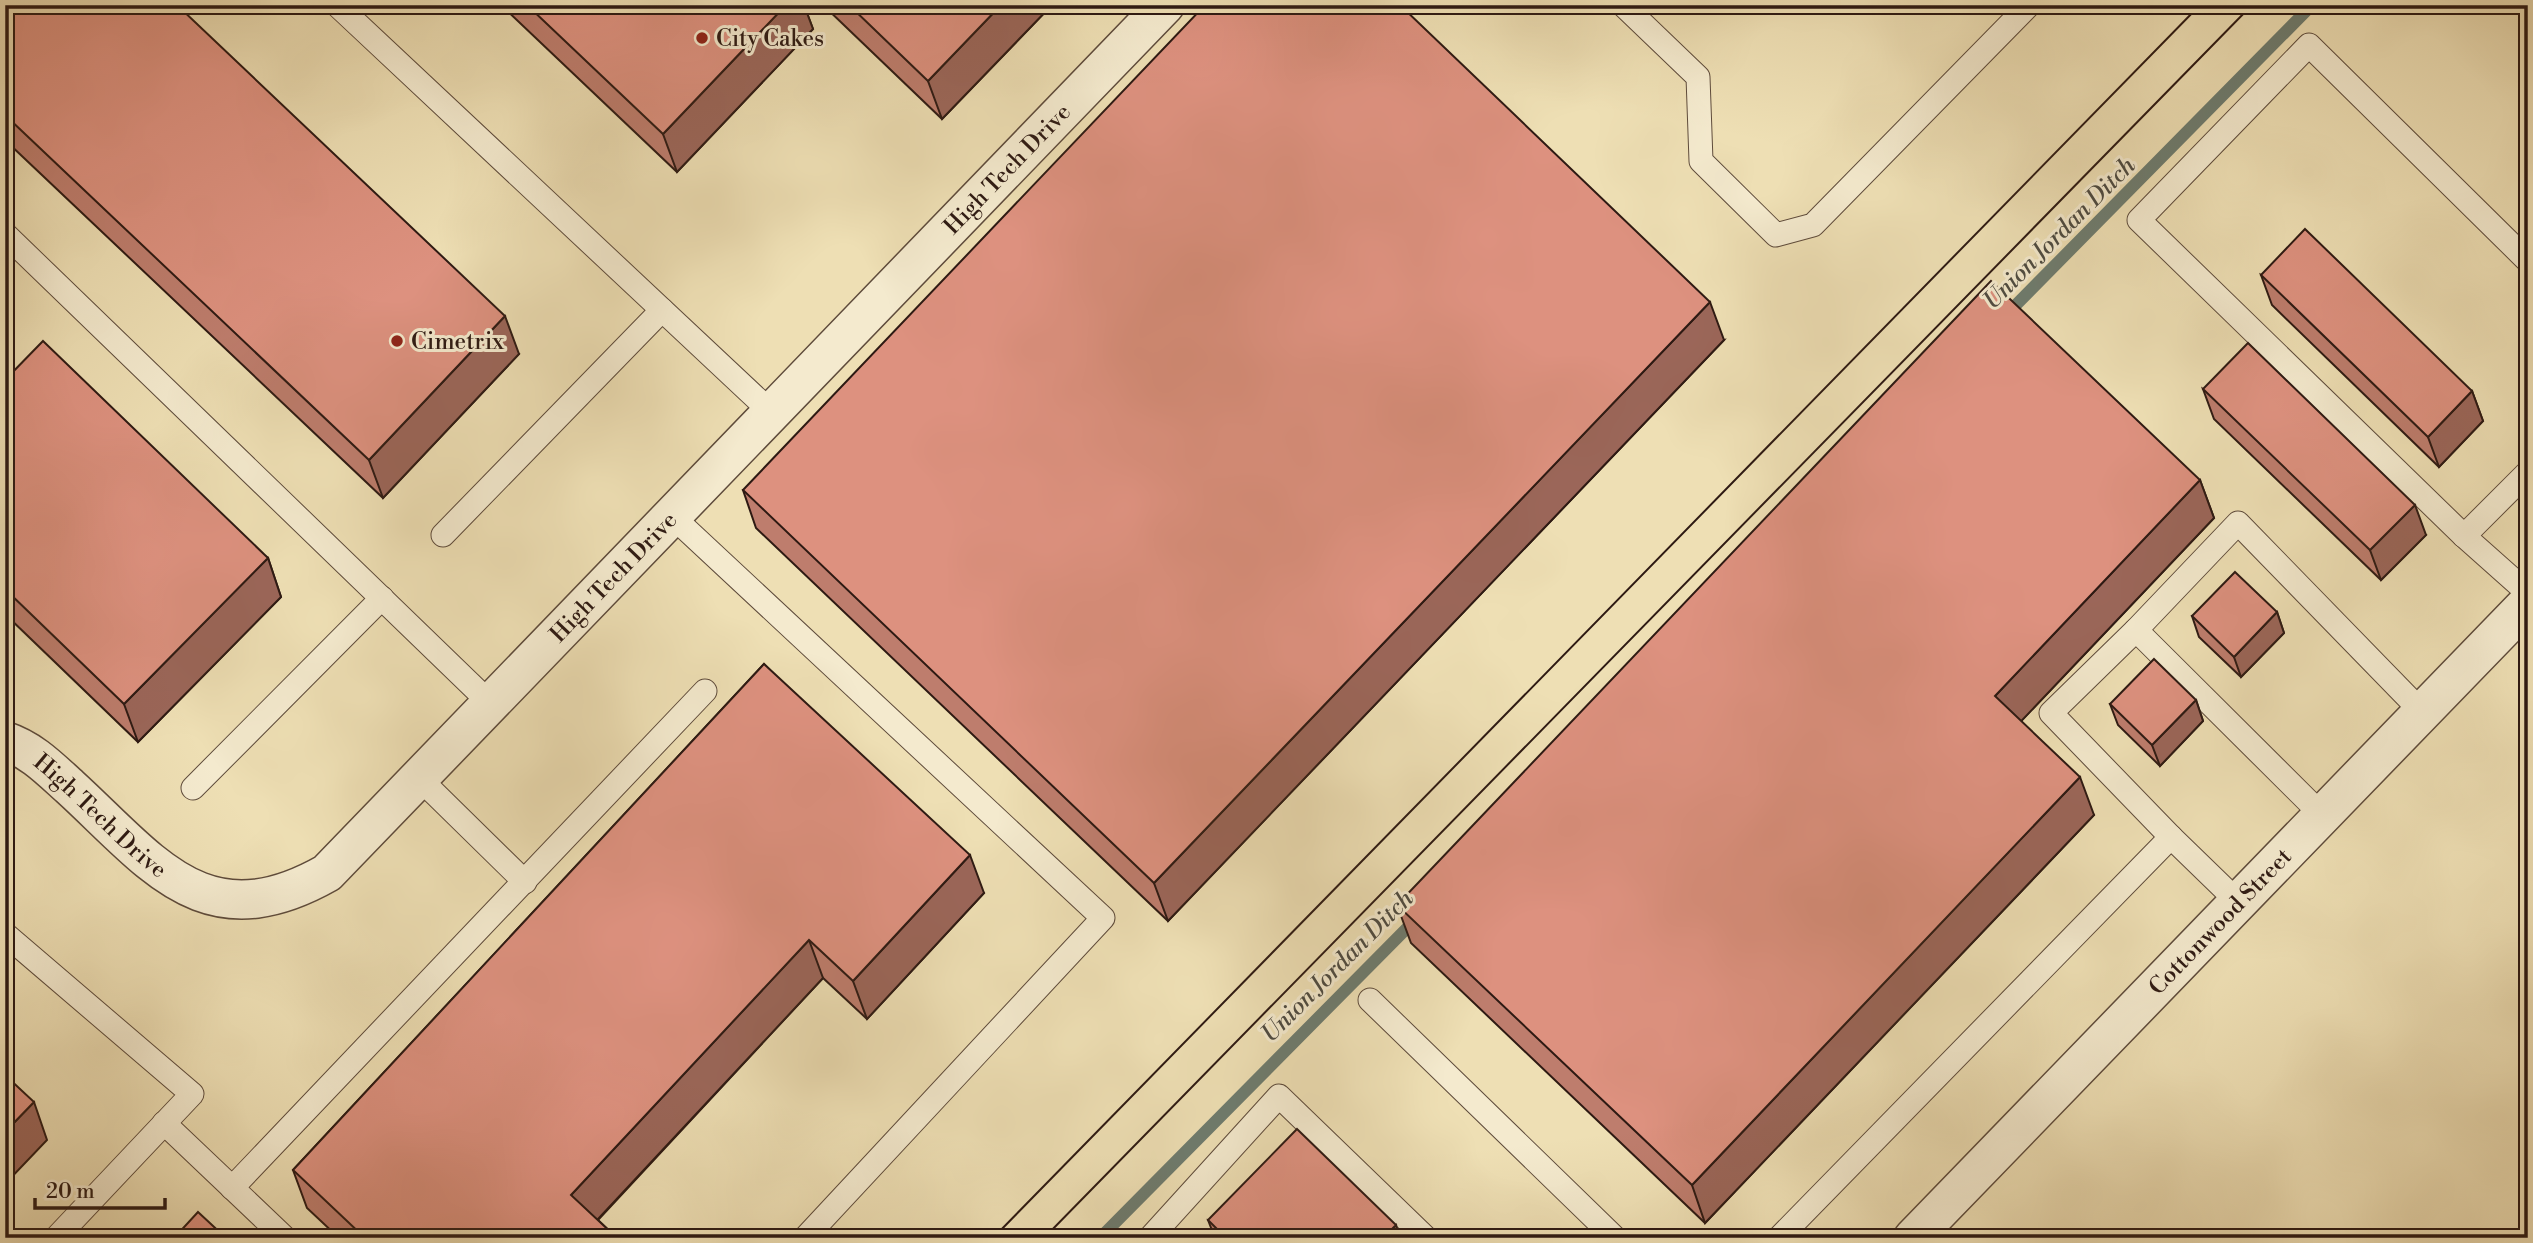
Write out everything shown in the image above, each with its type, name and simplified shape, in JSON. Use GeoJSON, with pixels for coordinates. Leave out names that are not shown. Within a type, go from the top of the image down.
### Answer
{"type":"FeatureCollection","features":[{"type":"Feature","properties":{"kind":"street","name":"High Tech Drive"},"geometry":{"type":"LineString","coordinates":[[5,741],[39,759],[163,873],[187,888],[213,896],[257,899],[305,885],[327,873],[1165,5]]}},
{"type":"Feature","properties":{"kind":"street","name":"Cottonwood Street"},"geometry":{"type":"LineString","coordinates":[[1913,1238],[2528,603]]}},
{"type":"Feature","properties":{"kind":"lane"},"geometry":{"type":"LineString","coordinates":[[337,5],[772,413]]}},
{"type":"Feature","properties":{"kind":"lane"},"geometry":{"type":"LineString","coordinates":[[1623,5],[1698,77],[1701,161],[1776,235],[1813,225],[2028,5]]}},
{"type":"Feature","properties":{"kind":"lane"},"geometry":{"type":"LineString","coordinates":[[2528,261],[2309,45],[2139,220],[2465,536],[2528,593]]}},
{"type":"Feature","properties":{"kind":"lane"},"geometry":{"type":"LineString","coordinates":[[5,234],[491,704]]}},
{"type":"Feature","properties":{"kind":"lane"},"geometry":{"type":"LineString","coordinates":[[443,534],[662,310]]}},
{"type":"Feature","properties":{"kind":"lane"},"geometry":{"type":"LineString","coordinates":[[2465,536],[2528,472]]}},
{"type":"Feature","properties":{"kind":"lane"},"geometry":{"type":"LineString","coordinates":[[672,516],[1102,918],[805,1238]]}},
{"type":"Feature","properties":{"kind":"lane"},"geometry":{"type":"LineString","coordinates":[[2238,902],[2051,713],[2136,630],[2238,523],[2423,713]]}},
{"type":"Feature","properties":{"kind":"lane"},"geometry":{"type":"LineString","coordinates":[[193,788],[382,598]]}},
{"type":"Feature","properties":{"kind":"lane"},"geometry":{"type":"LineString","coordinates":[[2136,630],[2323,816]]}},
{"type":"Feature","properties":{"kind":"lane"},"geometry":{"type":"LineString","coordinates":[[232,1188],[705,691]]}},
{"type":"Feature","properties":{"kind":"lane"},"geometry":{"type":"LineString","coordinates":[[419,778],[525,882]]}},
{"type":"Feature","properties":{"kind":"lane"},"geometry":{"type":"LineString","coordinates":[[1779,1238],[2171,837]]}},
{"type":"Feature","properties":{"kind":"lane"},"geometry":{"type":"LineString","coordinates":[[5,934],[192,1094],[57,1238]]}},
{"type":"Feature","properties":{"kind":"lane"},"geometry":{"type":"LineString","coordinates":[[1370,1000],[1615,1238]]}},
{"type":"Feature","properties":{"kind":"lane"},"geometry":{"type":"LineString","coordinates":[[1150,1238],[1279,1096],[1426,1238]]}},
{"type":"Feature","properties":{"kind":"lane"},"geometry":{"type":"LineString","coordinates":[[164,1123],[285,1238]]}},
{"type":"Feature","properties":{"kind":"building"},"geometry":{"type":"Polygon","coordinates":[[[5,5],[177,5],[505,316],[369,460],[5,115],[5,5]]]}},
{"type":"Feature","properties":{"kind":"building"},"geometry":{"type":"Polygon","coordinates":[[[527,5],[786,5],[663,134],[527,5]]]}},
{"type":"Feature","properties":{"kind":"building"},"geometry":{"type":"Polygon","coordinates":[[[849,5],[1001,5],[928,81],[849,5]]]}},
{"type":"Feature","properties":{"kind":"building"},"geometry":{"type":"Polygon","coordinates":[[[1205,5],[1400,5],[1710,302],[1154,883],[743,490],[1205,5]]]}},
{"type":"Feature","properties":{"kind":"building"},"geometry":{"type":"Polygon","coordinates":[[[2305,229],[2472,391],[2428,437],[2261,275],[2305,229]]]}},
{"type":"Feature","properties":{"kind":"building"},"geometry":{"type":"Polygon","coordinates":[[[1991,281],[2200,480],[1995,696],[2080,777],[1692,1185],[1397,905],[1991,281]]]}},
{"type":"Feature","properties":{"kind":"building"},"geometry":{"type":"Polygon","coordinates":[[[43,341],[268,558],[124,704],[5,589],[5,380],[43,341]]]}},
{"type":"Feature","properties":{"kind":"building"},"geometry":{"type":"Polygon","coordinates":[[[2248,343],[2415,505],[2370,550],[2203,389],[2248,343]]]}},
{"type":"Feature","properties":{"kind":"building"},"geometry":{"type":"Polygon","coordinates":[[[2235,572],[2277,612],[2234,657],[2192,616],[2235,572]]]}},
{"type":"Feature","properties":{"kind":"building"},"geometry":{"type":"Polygon","coordinates":[[[2154,659],[2196,700],[2152,745],[2110,704],[2154,659]]]}},
{"type":"Feature","properties":{"kind":"building"},"geometry":{"type":"Polygon","coordinates":[[[764,664],[970,855],[853,981],[809,940],[571,1195],[617,1238],[365,1238],[293,1170],[764,664]]]}},
{"type":"Feature","properties":{"kind":"building"},"geometry":{"type":"Polygon","coordinates":[[[5,1075],[34,1102],[5,1132],[5,1075]]]}},
{"type":"Feature","properties":{"kind":"building"},"geometry":{"type":"Polygon","coordinates":[[[1297,1129],[1396,1225],[1383,1238],[1226,1238],[1208,1220],[1297,1129]]]}},
{"type":"Feature","properties":{"kind":"building"},"geometry":{"type":"Polygon","coordinates":[[[198,1212],[226,1238],[174,1238],[198,1212]]]}},
{"type":"Feature","properties":{"kind":"waterway","name":"Union Jordan Ditch"},"geometry":{"type":"LineString","coordinates":[[2005,316],[2312,5]]}},
{"type":"Feature","properties":{"kind":"waterway","name":"Union Jordan Ditch"},"geometry":{"type":"LineString","coordinates":[[1100,1238],[1417,918]]}},
{"type":"Feature","properties":{"kind":"tram line"},"geometry":{"type":"LineString","coordinates":[[993,1238],[2200,5]]}},
{"type":"Feature","properties":{"kind":"tram line"},"geometry":{"type":"LineString","coordinates":[[1044,1238],[2252,5]]}},
{"type":"Feature","properties":{"kind":"place","name":"City Cakes"},"geometry":{"type":"Point","coordinates":[702,38]}},
{"type":"Feature","properties":{"kind":"place","name":"Cimetrix"},"geometry":{"type":"Point","coordinates":[397,341]}}]}
